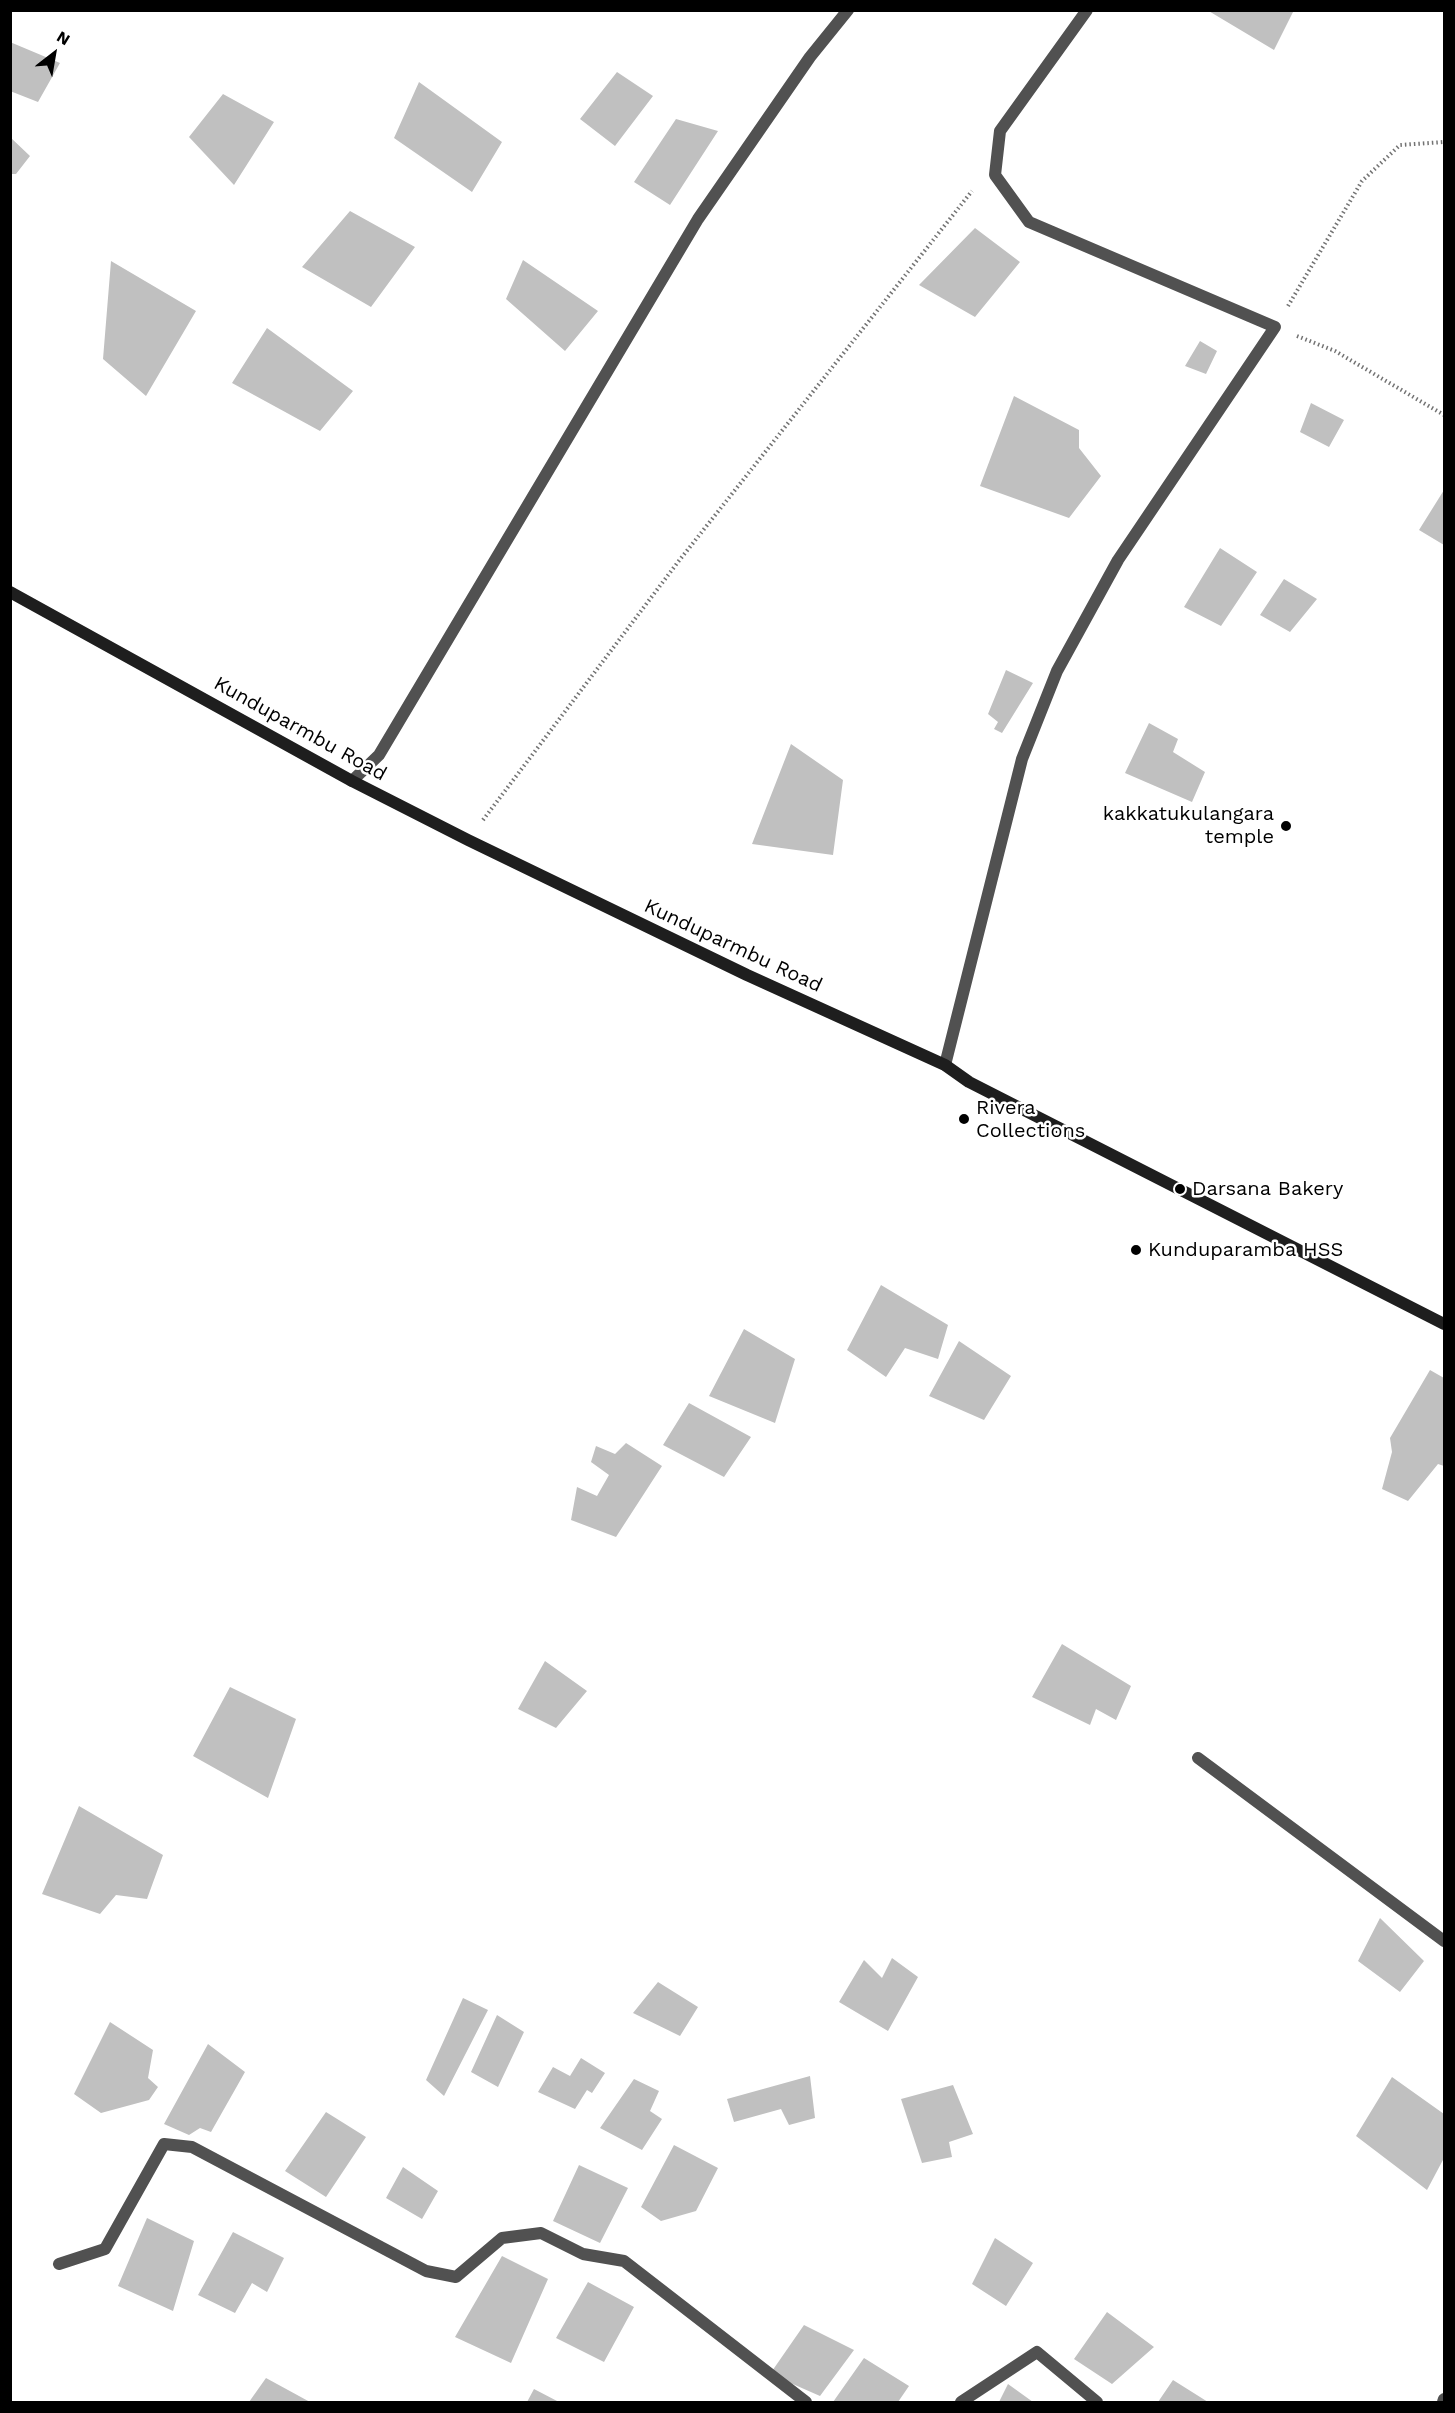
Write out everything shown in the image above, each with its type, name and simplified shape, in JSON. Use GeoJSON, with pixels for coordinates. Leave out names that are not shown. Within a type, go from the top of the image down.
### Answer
{"type":"FeatureCollection","features":[{"type":"Feature","properties":{"kind":"main road","name":"Kunduparmbu Road"},"geometry":{"type":"LineString","coordinates":[[10,592],[352,781],[468,840],[747,975],[945,1065],[969,1082],[1444,1324]]}},
{"type":"Feature","properties":{"kind":"street"},"geometry":{"type":"LineString","coordinates":[[352,781],[379,755],[698,219],[810,57],[848,10]]}},
{"type":"Feature","properties":{"kind":"street"},"geometry":{"type":"LineString","coordinates":[[945,1065],[1022,759],[1057,671],[1118,560],[1275,327],[1029,222],[995,175],[1000,131],[1087,10]]}},
{"type":"Feature","properties":{"kind":"street"},"geometry":{"type":"LineString","coordinates":[[1198,1758],[1444,1941]]}},
{"type":"Feature","properties":{"kind":"street"},"geometry":{"type":"LineString","coordinates":[[59,2264],[105,2249],[164,2144],[192,2147],[426,2271],[456,2277],[502,2238],[541,2233],[584,2254],[624,2261],[806,2403]]}},
{"type":"Feature","properties":{"kind":"street"},"geometry":{"type":"LineString","coordinates":[[961,2403],[1038,2352],[1097,2403]]}},
{"type":"Feature","properties":{"kind":"path"},"geometry":{"type":"LineString","coordinates":[[1444,142],[1400,145],[1362,181],[1275,327],[1335,351],[1444,415]]}},
{"type":"Feature","properties":{"kind":"path"},"geometry":{"type":"LineString","coordinates":[[468,840],[678,562],[978,182]]}},
{"type":"Feature","properties":{"kind":"path"},"geometry":{"type":"LineString","coordinates":[[972,191],[982,195]]}},
{"type":"Feature","properties":{"kind":"building"},"geometry":{"type":"Polygon","coordinates":[[[1207,10],[1294,10],[1274,50],[1207,10]]]}},
{"type":"Feature","properties":{"kind":"building"},"geometry":{"type":"Polygon","coordinates":[[[10,42],[60,63],[38,102],[10,91],[10,42]]]}},
{"type":"Feature","properties":{"kind":"building"},"geometry":{"type":"Polygon","coordinates":[[[617,72],[653,96],[615,146],[580,119],[617,72]]]}},
{"type":"Feature","properties":{"kind":"building"},"geometry":{"type":"Polygon","coordinates":[[[419,82],[502,142],[472,192],[394,138],[419,82]]]}},
{"type":"Feature","properties":{"kind":"building"},"geometry":{"type":"Polygon","coordinates":[[[223,94],[274,122],[234,185],[189,137],[223,94]]]}},
{"type":"Feature","properties":{"kind":"building"},"geometry":{"type":"Polygon","coordinates":[[[676,119],[718,131],[670,205],[634,182],[676,119]]]}},
{"type":"Feature","properties":{"kind":"building"},"geometry":{"type":"Polygon","coordinates":[[[10,137],[30,156],[16,174],[10,174],[10,137]]]}},
{"type":"Feature","properties":{"kind":"building"},"geometry":{"type":"Polygon","coordinates":[[[350,211],[415,247],[371,307],[302,267],[350,211]]]}},
{"type":"Feature","properties":{"kind":"building"},"geometry":{"type":"Polygon","coordinates":[[[975,228],[1020,262],[975,317],[919,285],[975,228]]]}},
{"type":"Feature","properties":{"kind":"building"},"geometry":{"type":"Polygon","coordinates":[[[523,260],[598,311],[565,351],[506,299],[523,260]]]}},
{"type":"Feature","properties":{"kind":"building"},"geometry":{"type":"Polygon","coordinates":[[[111,261],[196,311],[146,396],[103,359],[111,261]]]}},
{"type":"Feature","properties":{"kind":"building"},"geometry":{"type":"Polygon","coordinates":[[[267,328],[353,391],[320,431],[232,383],[267,328]]]}},
{"type":"Feature","properties":{"kind":"building"},"geometry":{"type":"Polygon","coordinates":[[[1200,341],[1217,351],[1206,374],[1185,366],[1200,341]]]}},
{"type":"Feature","properties":{"kind":"building"},"geometry":{"type":"Polygon","coordinates":[[[1014,396],[1079,430],[1079,448],[1101,476],[1069,518],[980,486],[1014,396]]]}},
{"type":"Feature","properties":{"kind":"building"},"geometry":{"type":"Polygon","coordinates":[[[1311,403],[1344,420],[1329,447],[1300,432],[1311,403]]]}},
{"type":"Feature","properties":{"kind":"building"},"geometry":{"type":"Polygon","coordinates":[[[1444,490],[1444,545],[1419,530],[1444,490]]]}},
{"type":"Feature","properties":{"kind":"building"},"geometry":{"type":"Polygon","coordinates":[[[1220,548],[1257,572],[1221,626],[1184,607],[1220,548]]]}},
{"type":"Feature","properties":{"kind":"building"},"geometry":{"type":"Polygon","coordinates":[[[1284,579],[1317,599],[1290,632],[1260,615],[1284,579]]]}},
{"type":"Feature","properties":{"kind":"building"},"geometry":{"type":"Polygon","coordinates":[[[1006,670],[1033,683],[1002,733],[994,729],[998,722],[988,714],[1006,670]]]}},
{"type":"Feature","properties":{"kind":"building"},"geometry":{"type":"Polygon","coordinates":[[[1149,723],[1178,739],[1173,752],[1205,772],[1192,802],[1125,773],[1149,723]]]}},
{"type":"Feature","properties":{"kind":"building"},"geometry":{"type":"Polygon","coordinates":[[[791,744],[843,780],[833,855],[752,844],[791,744]]]}},
{"type":"Feature","properties":{"kind":"building"},"geometry":{"type":"Polygon","coordinates":[[[881,1285],[948,1325],[938,1359],[905,1348],[886,1377],[847,1350],[881,1285]]]}},
{"type":"Feature","properties":{"kind":"building"},"geometry":{"type":"Polygon","coordinates":[[[744,1329],[795,1359],[775,1423],[709,1396],[744,1329]]]}},
{"type":"Feature","properties":{"kind":"building"},"geometry":{"type":"Polygon","coordinates":[[[959,1341],[1011,1376],[984,1420],[929,1396],[959,1341]]]}},
{"type":"Feature","properties":{"kind":"building"},"geometry":{"type":"Polygon","coordinates":[[[1430,1370],[1444,1378],[1444,1466],[1438,1464],[1408,1501],[1382,1489],[1392,1452],[1390,1438],[1430,1370]]]}},
{"type":"Feature","properties":{"kind":"building"},"geometry":{"type":"Polygon","coordinates":[[[689,1403],[751,1437],[724,1477],[663,1445],[689,1403]]]}},
{"type":"Feature","properties":{"kind":"building"},"geometry":{"type":"Polygon","coordinates":[[[626,1443],[662,1466],[616,1537],[571,1520],[577,1487],[597,1496],[609,1475],[591,1462],[596,1446],[615,1454],[626,1443]]]}},
{"type":"Feature","properties":{"kind":"building"},"geometry":{"type":"Polygon","coordinates":[[[1062,1644],[1131,1686],[1116,1720],[1096,1709],[1090,1725],[1032,1697],[1062,1644]]]}},
{"type":"Feature","properties":{"kind":"building"},"geometry":{"type":"Polygon","coordinates":[[[545,1661],[587,1691],[556,1728],[518,1709],[545,1661]]]}},
{"type":"Feature","properties":{"kind":"building"},"geometry":{"type":"Polygon","coordinates":[[[230,1687],[296,1719],[268,1798],[193,1756],[230,1687]]]}},
{"type":"Feature","properties":{"kind":"building"},"geometry":{"type":"Polygon","coordinates":[[[79,1806],[163,1855],[147,1899],[116,1895],[100,1914],[42,1894],[79,1806]]]}},
{"type":"Feature","properties":{"kind":"building"},"geometry":{"type":"Polygon","coordinates":[[[1380,1918],[1424,1961],[1400,1992],[1358,1961],[1380,1918]]]}},
{"type":"Feature","properties":{"kind":"building"},"geometry":{"type":"Polygon","coordinates":[[[892,1958],[918,1977],[888,2031],[839,2002],[864,1960],[882,1978],[892,1958]]]}},
{"type":"Feature","properties":{"kind":"building"},"geometry":{"type":"Polygon","coordinates":[[[658,1982],[698,2007],[680,2036],[633,2013],[658,1982]]]}},
{"type":"Feature","properties":{"kind":"building"},"geometry":{"type":"Polygon","coordinates":[[[463,1998],[488,2010],[444,2096],[426,2080],[463,1998]]]}},
{"type":"Feature","properties":{"kind":"building"},"geometry":{"type":"Polygon","coordinates":[[[497,2015],[524,2032],[498,2087],[471,2072],[497,2015]]]}},
{"type":"Feature","properties":{"kind":"building"},"geometry":{"type":"Polygon","coordinates":[[[110,2022],[153,2050],[148,2078],[158,2087],[149,2100],[101,2113],[74,2094],[110,2022]]]}},
{"type":"Feature","properties":{"kind":"building"},"geometry":{"type":"Polygon","coordinates":[[[208,2044],[245,2072],[211,2132],[200,2128],[189,2135],[164,2124],[208,2044]]]}},
{"type":"Feature","properties":{"kind":"building"},"geometry":{"type":"Polygon","coordinates":[[[581,2058],[605,2073],[592,2093],[587,2090],[575,2109],[538,2092],[553,2067],[570,2076],[581,2058]]]}},
{"type":"Feature","properties":{"kind":"building"},"geometry":{"type":"Polygon","coordinates":[[[810,2076],[815,2118],[789,2125],[781,2109],[734,2122],[727,2099],[810,2076]]]}},
{"type":"Feature","properties":{"kind":"building"},"geometry":{"type":"Polygon","coordinates":[[[1392,2077],[1444,2114],[1444,2158],[1427,2190],[1356,2136],[1392,2077]]]}},
{"type":"Feature","properties":{"kind":"building"},"geometry":{"type":"Polygon","coordinates":[[[634,2079],[659,2091],[650,2111],[662,2119],[642,2150],[600,2128],[634,2079]]]}},
{"type":"Feature","properties":{"kind":"building"},"geometry":{"type":"Polygon","coordinates":[[[953,2085],[973,2134],[949,2142],[952,2157],[922,2163],[901,2099],[953,2085]]]}},
{"type":"Feature","properties":{"kind":"building"},"geometry":{"type":"Polygon","coordinates":[[[326,2112],[366,2137],[326,2197],[285,2171],[326,2112]]]}},
{"type":"Feature","properties":{"kind":"building"},"geometry":{"type":"Polygon","coordinates":[[[674,2145],[718,2168],[696,2211],[661,2221],[641,2207],[674,2145]]]}},
{"type":"Feature","properties":{"kind":"building"},"geometry":{"type":"Polygon","coordinates":[[[579,2165],[628,2188],[600,2243],[553,2221],[579,2165]]]}},
{"type":"Feature","properties":{"kind":"building"},"geometry":{"type":"Polygon","coordinates":[[[403,2167],[438,2191],[422,2219],[386,2198],[403,2167]]]}},
{"type":"Feature","properties":{"kind":"building"},"geometry":{"type":"Polygon","coordinates":[[[147,2218],[194,2241],[173,2311],[118,2286],[147,2218]]]}},
{"type":"Feature","properties":{"kind":"building"},"geometry":{"type":"Polygon","coordinates":[[[233,2232],[284,2258],[267,2292],[252,2283],[235,2313],[198,2295],[233,2232]]]}},
{"type":"Feature","properties":{"kind":"building"},"geometry":{"type":"Polygon","coordinates":[[[995,2238],[1033,2263],[1006,2306],[972,2284],[995,2238]]]}},
{"type":"Feature","properties":{"kind":"building"},"geometry":{"type":"Polygon","coordinates":[[[502,2256],[548,2279],[511,2363],[455,2337],[502,2256]]]}},
{"type":"Feature","properties":{"kind":"building"},"geometry":{"type":"Polygon","coordinates":[[[588,2282],[634,2307],[604,2362],[556,2338],[588,2282]]]}},
{"type":"Feature","properties":{"kind":"building"},"geometry":{"type":"Polygon","coordinates":[[[1107,2312],[1154,2347],[1112,2384],[1074,2359],[1107,2312]]]}},
{"type":"Feature","properties":{"kind":"building"},"geometry":{"type":"Polygon","coordinates":[[[804,2325],[854,2350],[820,2396],[770,2374],[804,2325]]]}},
{"type":"Feature","properties":{"kind":"building"},"geometry":{"type":"Polygon","coordinates":[[[864,2358],[909,2386],[898,2402],[833,2402],[864,2358]]]}},
{"type":"Feature","properties":{"kind":"building"},"geometry":{"type":"Polygon","coordinates":[[[266,2378],[310,2402],[249,2402],[266,2378]]]}},
{"type":"Feature","properties":{"kind":"building"},"geometry":{"type":"Polygon","coordinates":[[[1173,2380],[1208,2402],[1158,2402],[1173,2380]]]}},
{"type":"Feature","properties":{"kind":"building"},"geometry":{"type":"Polygon","coordinates":[[[1008,2384],[1033,2402],[999,2402],[1008,2384]]]}},
{"type":"Feature","properties":{"kind":"building"},"geometry":{"type":"Polygon","coordinates":[[[534,2389],[559,2402],[527,2402],[534,2389]]]}},
{"type":"Feature","properties":{"kind":"place","name":"kakkatukulangara temple"},"geometry":{"type":"Point","coordinates":[1286,826]}},
{"type":"Feature","properties":{"kind":"place","name":"Rivera Collections"},"geometry":{"type":"Point","coordinates":[964,1119]}},
{"type":"Feature","properties":{"kind":"place","name":"Darsana Bakery"},"geometry":{"type":"Point","coordinates":[1180,1189]}},
{"type":"Feature","properties":{"kind":"place","name":"Kunduparamba HSS"},"geometry":{"type":"Point","coordinates":[1136,1250]}}]}
